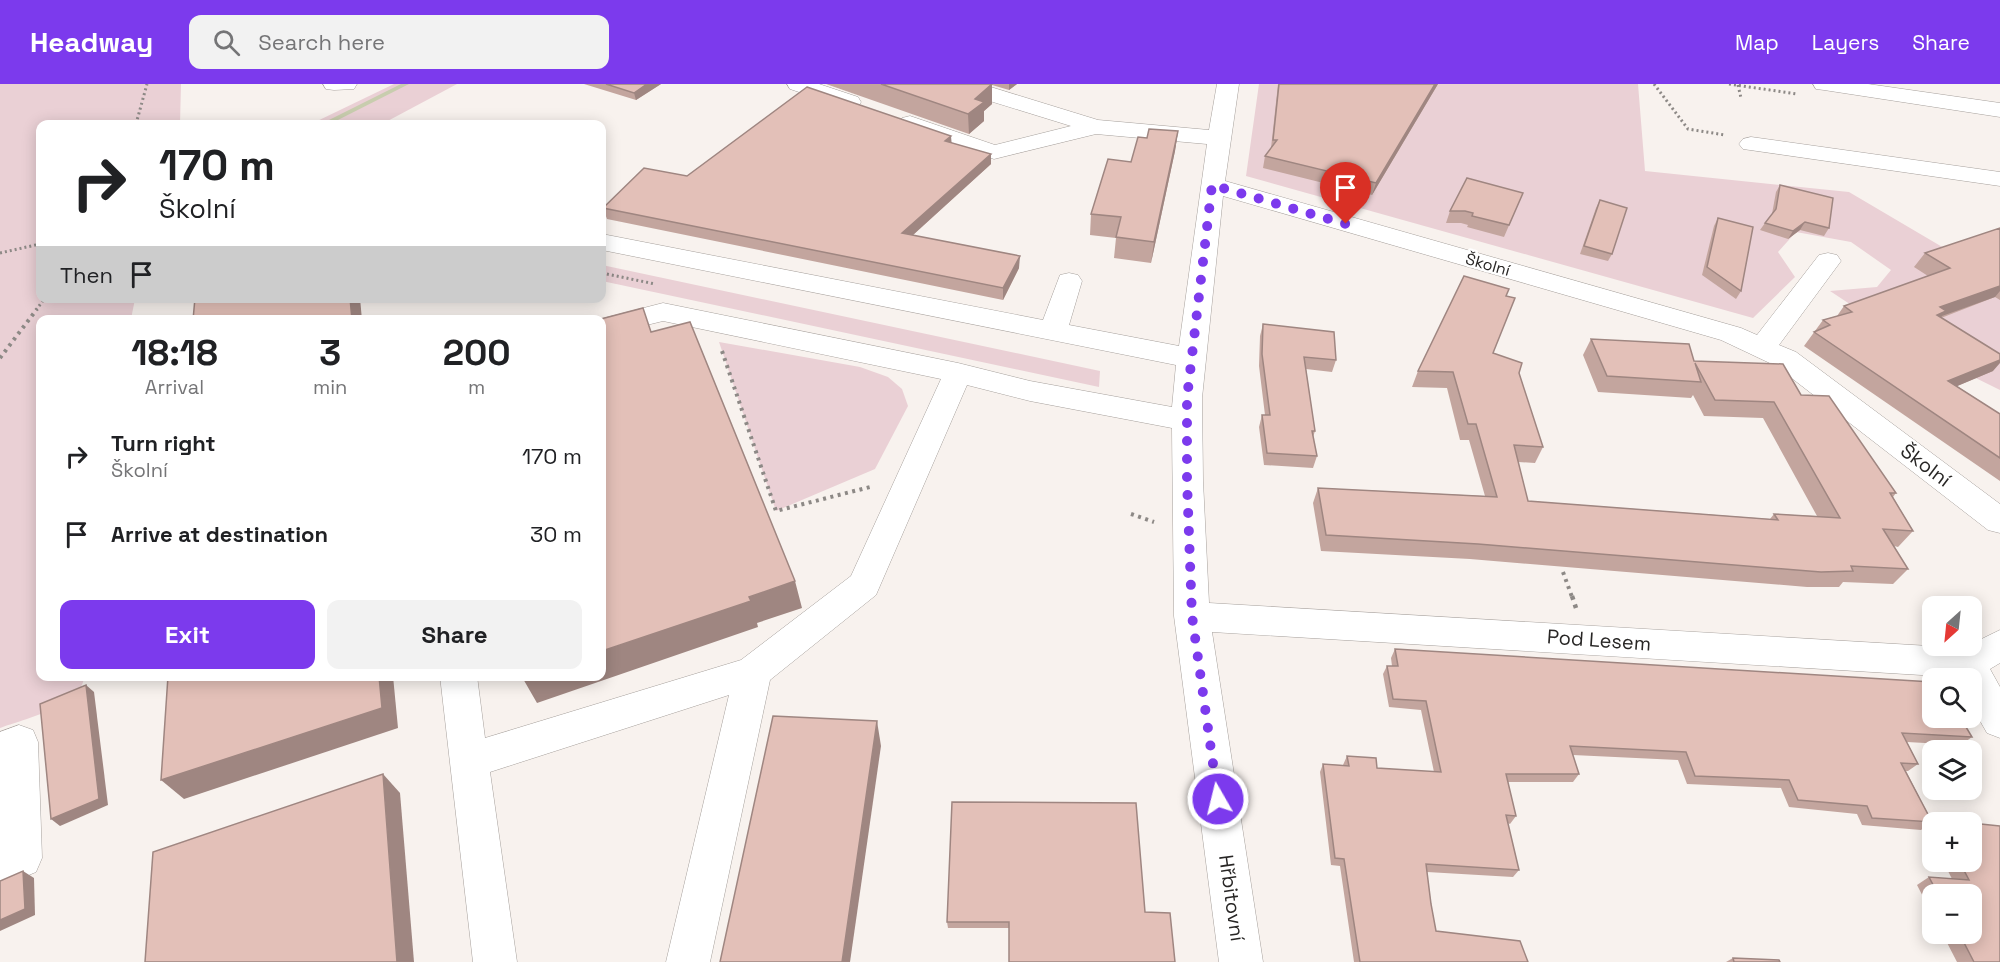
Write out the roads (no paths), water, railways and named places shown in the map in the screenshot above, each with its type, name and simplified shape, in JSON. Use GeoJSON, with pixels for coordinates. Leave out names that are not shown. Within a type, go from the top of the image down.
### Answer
{"type":"FeatureCollection","features":[{"type":"Feature","properties":{"kind":"street"},"geometry":{"type":"LineString","coordinates":[[334,84],[346,84]]}},
{"type":"Feature","properties":{"kind":"street"},"geometry":{"type":"LineString","coordinates":[[798,84],[994,152],[1096,127]]}},
{"type":"Feature","properties":{"kind":"street"},"geometry":{"type":"LineString","coordinates":[[959,84],[1096,127],[1219,138]]}},
{"type":"Feature","properties":{"kind":"street","name":"Hřbitovní"},"geometry":{"type":"LineString","coordinates":[[1228,84],[1212,185],[1191,358],[1187,420],[1192,616],[1241,962]]}},
{"type":"Feature","properties":{"kind":"street"},"geometry":{"type":"LineString","coordinates":[[1824,84],[2000,110]]}},
{"type":"Feature","properties":{"kind":"street"},"geometry":{"type":"LineString","coordinates":[[1751,144],[1989,178],[2000,188]]}},
{"type":"Feature","properties":{"kind":"street","name":"Školní"},"geometry":{"type":"LineString","coordinates":[[1212,185],[1719,331],[1763,347],[1786,359],[2000,521]]}},
{"type":"Feature","properties":{"kind":"street"},"geometry":{"type":"LineString","coordinates":[[606,243],[1191,358]]}},
{"type":"Feature","properties":{"kind":"street"},"geometry":{"type":"LineString","coordinates":[[1763,347],[1828,261]]}},
{"type":"Feature","properties":{"kind":"street"},"geometry":{"type":"LineString","coordinates":[[1053,331],[1069,281]]}},
{"type":"Feature","properties":{"kind":"street"},"geometry":{"type":"LineString","coordinates":[[606,326],[663,312],[958,373],[1030,391],[1187,420]]}},
{"type":"Feature","properties":{"kind":"street"},"geometry":{"type":"LineString","coordinates":[[469,761],[753,672],[864,585],[958,373]]}},
{"type":"Feature","properties":{"kind":"street","name":"Pod Lesem"},"geometry":{"type":"LineString","coordinates":[[1192,616],[1966,664]]}},
{"type":"Feature","properties":{"kind":"street"},"geometry":{"type":"LineString","coordinates":[[2000,645],[1966,664],[2000,721]]}},
{"type":"Feature","properties":{"kind":"street"},"geometry":{"type":"LineString","coordinates":[[688,962],[753,672]]}},
{"type":"Feature","properties":{"kind":"street"},"geometry":{"type":"LineString","coordinates":[[459,681],[495,962]]}},
{"type":"Feature","properties":{"kind":"street"},"geometry":{"type":"LineString","coordinates":[[0,749],[19,742],[21,858],[0,867]]}},
{"type":"Feature","properties":{"kind":"waterway"},"geometry":{"type":"LineString","coordinates":[[333,120],[406,84]]}}]}
